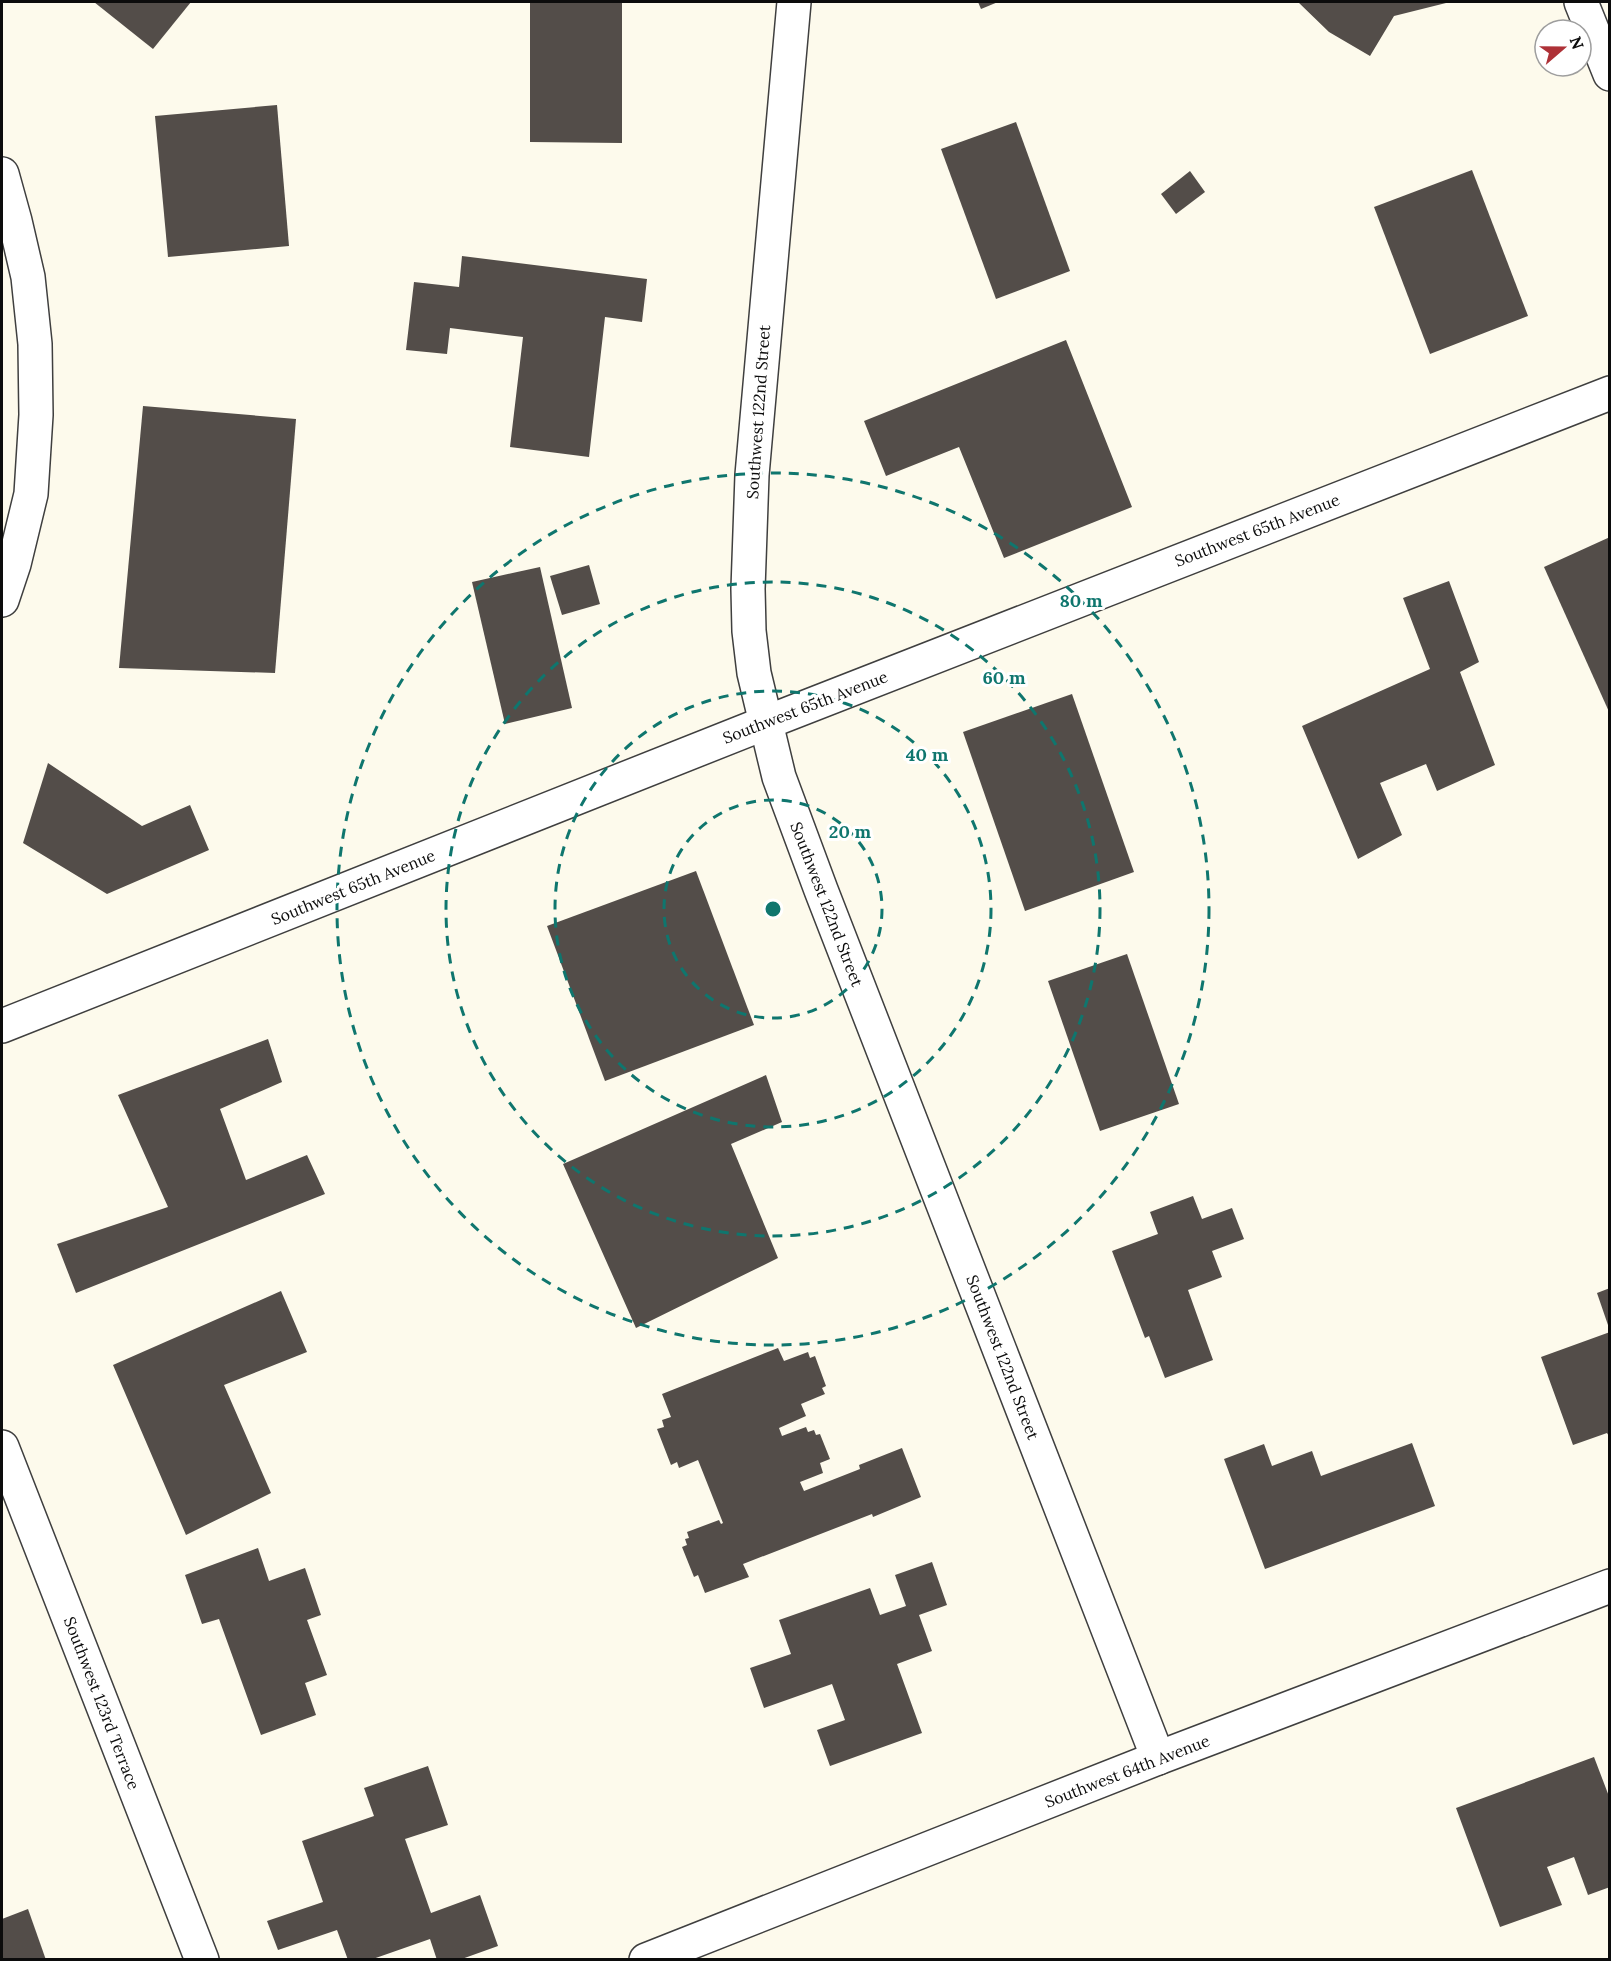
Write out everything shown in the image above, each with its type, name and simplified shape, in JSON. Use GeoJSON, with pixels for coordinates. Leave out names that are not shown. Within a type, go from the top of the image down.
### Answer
{"type":"FeatureCollection","features":[{"type":"Feature","properties":{"kind":"street","name":"Southwest 122nd Street"},"geometry":{"type":"LineString","coordinates":[[794,2],[759,395],[749,549],[749,631],[754,673],[779,777],[821,890],[1158,1758]]}},
{"type":"Feature","properties":{"kind":"street"},"geometry":{"type":"LineString","coordinates":[[1581,2],[1610,74]]}},
{"type":"Feature","properties":{"kind":"street"},"geometry":{"type":"LineString","coordinates":[[2,174],[28,277],[35,344],[36,416],[31,494],[14,564],[2,600]]}},
{"type":"Feature","properties":{"kind":"street","name":"Southwest 65th Avenue"},"geometry":{"type":"LineString","coordinates":[[2,1026],[765,723],[1610,393]]}},
{"type":"Feature","properties":{"kind":"street","name":"Southwest 123rd Terrace"},"geometry":{"type":"LineString","coordinates":[[2,1447],[202,1959]]}},
{"type":"Feature","properties":{"kind":"street","name":"Southwest 64th Avenue"},"geometry":{"type":"LineString","coordinates":[[646,1959],[1158,1758],[1610,1586]]}},
{"type":"Feature","properties":{"kind":"building"},"geometry":{"type":"Polygon","coordinates":[[[94,2],[191,2],[153,49],[94,2]]]}},
{"type":"Feature","properties":{"kind":"building"},"geometry":{"type":"Polygon","coordinates":[[[530,2],[622,2],[622,143],[530,142],[530,2]]]}},
{"type":"Feature","properties":{"kind":"building"},"geometry":{"type":"Polygon","coordinates":[[[978,2],[998,2],[981,9],[978,2]]]}},
{"type":"Feature","properties":{"kind":"building"},"geometry":{"type":"Polygon","coordinates":[[[1298,2],[1450,2],[1394,16],[1370,56],[1329,32],[1298,2]]]}},
{"type":"Feature","properties":{"kind":"building"},"geometry":{"type":"Polygon","coordinates":[[[277,105],[289,246],[168,257],[155,116],[277,105]]]}},
{"type":"Feature","properties":{"kind":"building"},"geometry":{"type":"Polygon","coordinates":[[[1016,122],[1070,271],[996,299],[941,149],[1016,122]]]}},
{"type":"Feature","properties":{"kind":"building"},"geometry":{"type":"Polygon","coordinates":[[[1472,170],[1528,316],[1430,354],[1374,207],[1472,170]]]}},
{"type":"Feature","properties":{"kind":"building"},"geometry":{"type":"Polygon","coordinates":[[[1190,171],[1205,192],[1176,214],[1161,194],[1190,171]]]}},
{"type":"Feature","properties":{"kind":"building"},"geometry":{"type":"Polygon","coordinates":[[[462,256],[647,279],[642,322],[605,317],[589,457],[510,447],[523,337],[450,328],[447,354],[406,350],[414,282],[459,287],[462,256]]]}},
{"type":"Feature","properties":{"kind":"building"},"geometry":{"type":"Polygon","coordinates":[[[1066,340],[1132,507],[1004,558],[959,447],[886,476],[864,421],[1066,340]]]}},
{"type":"Feature","properties":{"kind":"building"},"geometry":{"type":"Polygon","coordinates":[[[143,406],[296,419],[275,673],[119,668],[143,406]]]}},
{"type":"Feature","properties":{"kind":"building"},"geometry":{"type":"Polygon","coordinates":[[[1610,537],[1610,714],[1544,567],[1610,537]]]}},
{"type":"Feature","properties":{"kind":"building"},"geometry":{"type":"Polygon","coordinates":[[[589,565],[600,604],[562,615],[550,576],[589,565]]]}},
{"type":"Feature","properties":{"kind":"building"},"geometry":{"type":"Polygon","coordinates":[[[540,567],[572,708],[505,724],[472,582],[540,567]]]}},
{"type":"Feature","properties":{"kind":"building"},"geometry":{"type":"Polygon","coordinates":[[[1449,581],[1479,662],[1460,672],[1495,765],[1437,791],[1426,764],[1380,783],[1402,835],[1358,859],[1302,726],[1430,669],[1403,598],[1449,581]]]}},
{"type":"Feature","properties":{"kind":"building"},"geometry":{"type":"Polygon","coordinates":[[[1072,694],[1134,872],[1025,911],[963,732],[1072,694]]]}},
{"type":"Feature","properties":{"kind":"building"},"geometry":{"type":"Polygon","coordinates":[[[48,763],[142,826],[190,805],[209,850],[107,894],[23,843],[48,763]]]}},
{"type":"Feature","properties":{"kind":"building"},"geometry":{"type":"Polygon","coordinates":[[[696,871],[754,1025],[605,1081],[547,926],[696,871]]]}},
{"type":"Feature","properties":{"kind":"building"},"geometry":{"type":"Polygon","coordinates":[[[1127,954],[1179,1104],[1100,1131],[1048,981],[1127,954]]]}},
{"type":"Feature","properties":{"kind":"building"},"geometry":{"type":"Polygon","coordinates":[[[268,1039],[282,1082],[220,1109],[246,1180],[307,1155],[325,1194],[76,1293],[57,1244],[168,1207],[118,1095],[268,1039]]]}},
{"type":"Feature","properties":{"kind":"building"},"geometry":{"type":"Polygon","coordinates":[[[766,1075],[782,1122],[731,1144],[778,1258],[636,1328],[563,1164],[766,1075]]]}},
{"type":"Feature","properties":{"kind":"building"},"geometry":{"type":"Polygon","coordinates":[[[1193,1196],[1202,1219],[1232,1208],[1244,1239],[1212,1251],[1222,1277],[1188,1290],[1213,1360],[1165,1378],[1149,1336],[1145,1338],[1112,1251],[1158,1234],[1150,1212],[1193,1196]]]}},
{"type":"Feature","properties":{"kind":"building"},"geometry":{"type":"Polygon","coordinates":[[[1610,1288],[1610,1328],[1609,1328],[1597,1293],[1610,1288]]]}},
{"type":"Feature","properties":{"kind":"building"},"geometry":{"type":"Polygon","coordinates":[[[281,1291],[307,1352],[224,1385],[271,1493],[186,1535],[113,1365],[281,1291]]]}},
{"type":"Feature","properties":{"kind":"building"},"geometry":{"type":"Polygon","coordinates":[[[1610,1332],[1610,1438],[1607,1433],[1573,1445],[1541,1357],[1610,1332]]]}},
{"type":"Feature","properties":{"kind":"building"},"geometry":{"type":"Polygon","coordinates":[[[778,1348],[784,1361],[808,1352],[810,1358],[815,1356],[826,1386],[822,1388],[825,1394],[801,1404],[806,1416],[779,1428],[782,1436],[806,1427],[808,1432],[814,1430],[816,1435],[820,1434],[830,1459],[820,1463],[823,1473],[800,1482],[804,1491],[860,1469],[859,1465],[902,1448],[921,1497],[873,1517],[872,1514],[743,1564],[749,1577],[705,1593],[698,1575],[694,1577],[682,1547],[687,1545],[685,1539],[689,1538],[687,1532],[719,1520],[721,1524],[723,1523],[698,1460],[679,1468],[677,1462],[671,1465],[657,1429],[664,1427],[662,1420],[671,1417],[662,1394],[778,1348]]]}},
{"type":"Feature","properties":{"kind":"building"},"geometry":{"type":"Polygon","coordinates":[[[1412,1443],[1435,1506],[1265,1569],[1224,1459],[1264,1444],[1272,1466],[1312,1451],[1321,1476],[1412,1443]]]}},
{"type":"Feature","properties":{"kind":"building"},"geometry":{"type":"Polygon","coordinates":[[[258,1548],[269,1581],[305,1568],[321,1615],[307,1620],[327,1675],[305,1683],[316,1715],[261,1735],[219,1619],[202,1624],[185,1575],[258,1548]]]}},
{"type":"Feature","properties":{"kind":"building"},"geometry":{"type":"Polygon","coordinates":[[[932,1562],[947,1605],[919,1615],[932,1651],[897,1664],[922,1733],[830,1766],[817,1730],[845,1720],[832,1684],[764,1708],[750,1668],[791,1654],[779,1620],[870,1588],[880,1615],[906,1606],[895,1575],[932,1562]]]}},
{"type":"Feature","properties":{"kind":"building"},"geometry":{"type":"Polygon","coordinates":[[[1594,1757],[1610,1799],[1610,1887],[1588,1895],[1574,1857],[1547,1867],[1562,1905],[1500,1927],[1456,1808],[1594,1757]]]}},
{"type":"Feature","properties":{"kind":"building"},"geometry":{"type":"Polygon","coordinates":[[[428,1766],[448,1825],[405,1839],[431,1913],[480,1895],[498,1946],[459,1960],[437,1960],[430,1939],[370,1960],[348,1960],[337,1930],[278,1950],[267,1921],[323,1902],[302,1841],[374,1816],[364,1788],[428,1766]]]}},
{"type":"Feature","properties":{"kind":"building"},"geometry":{"type":"Polygon","coordinates":[[[28,1909],[46,1960],[2,1960],[2,1919],[28,1909]]]}}]}
